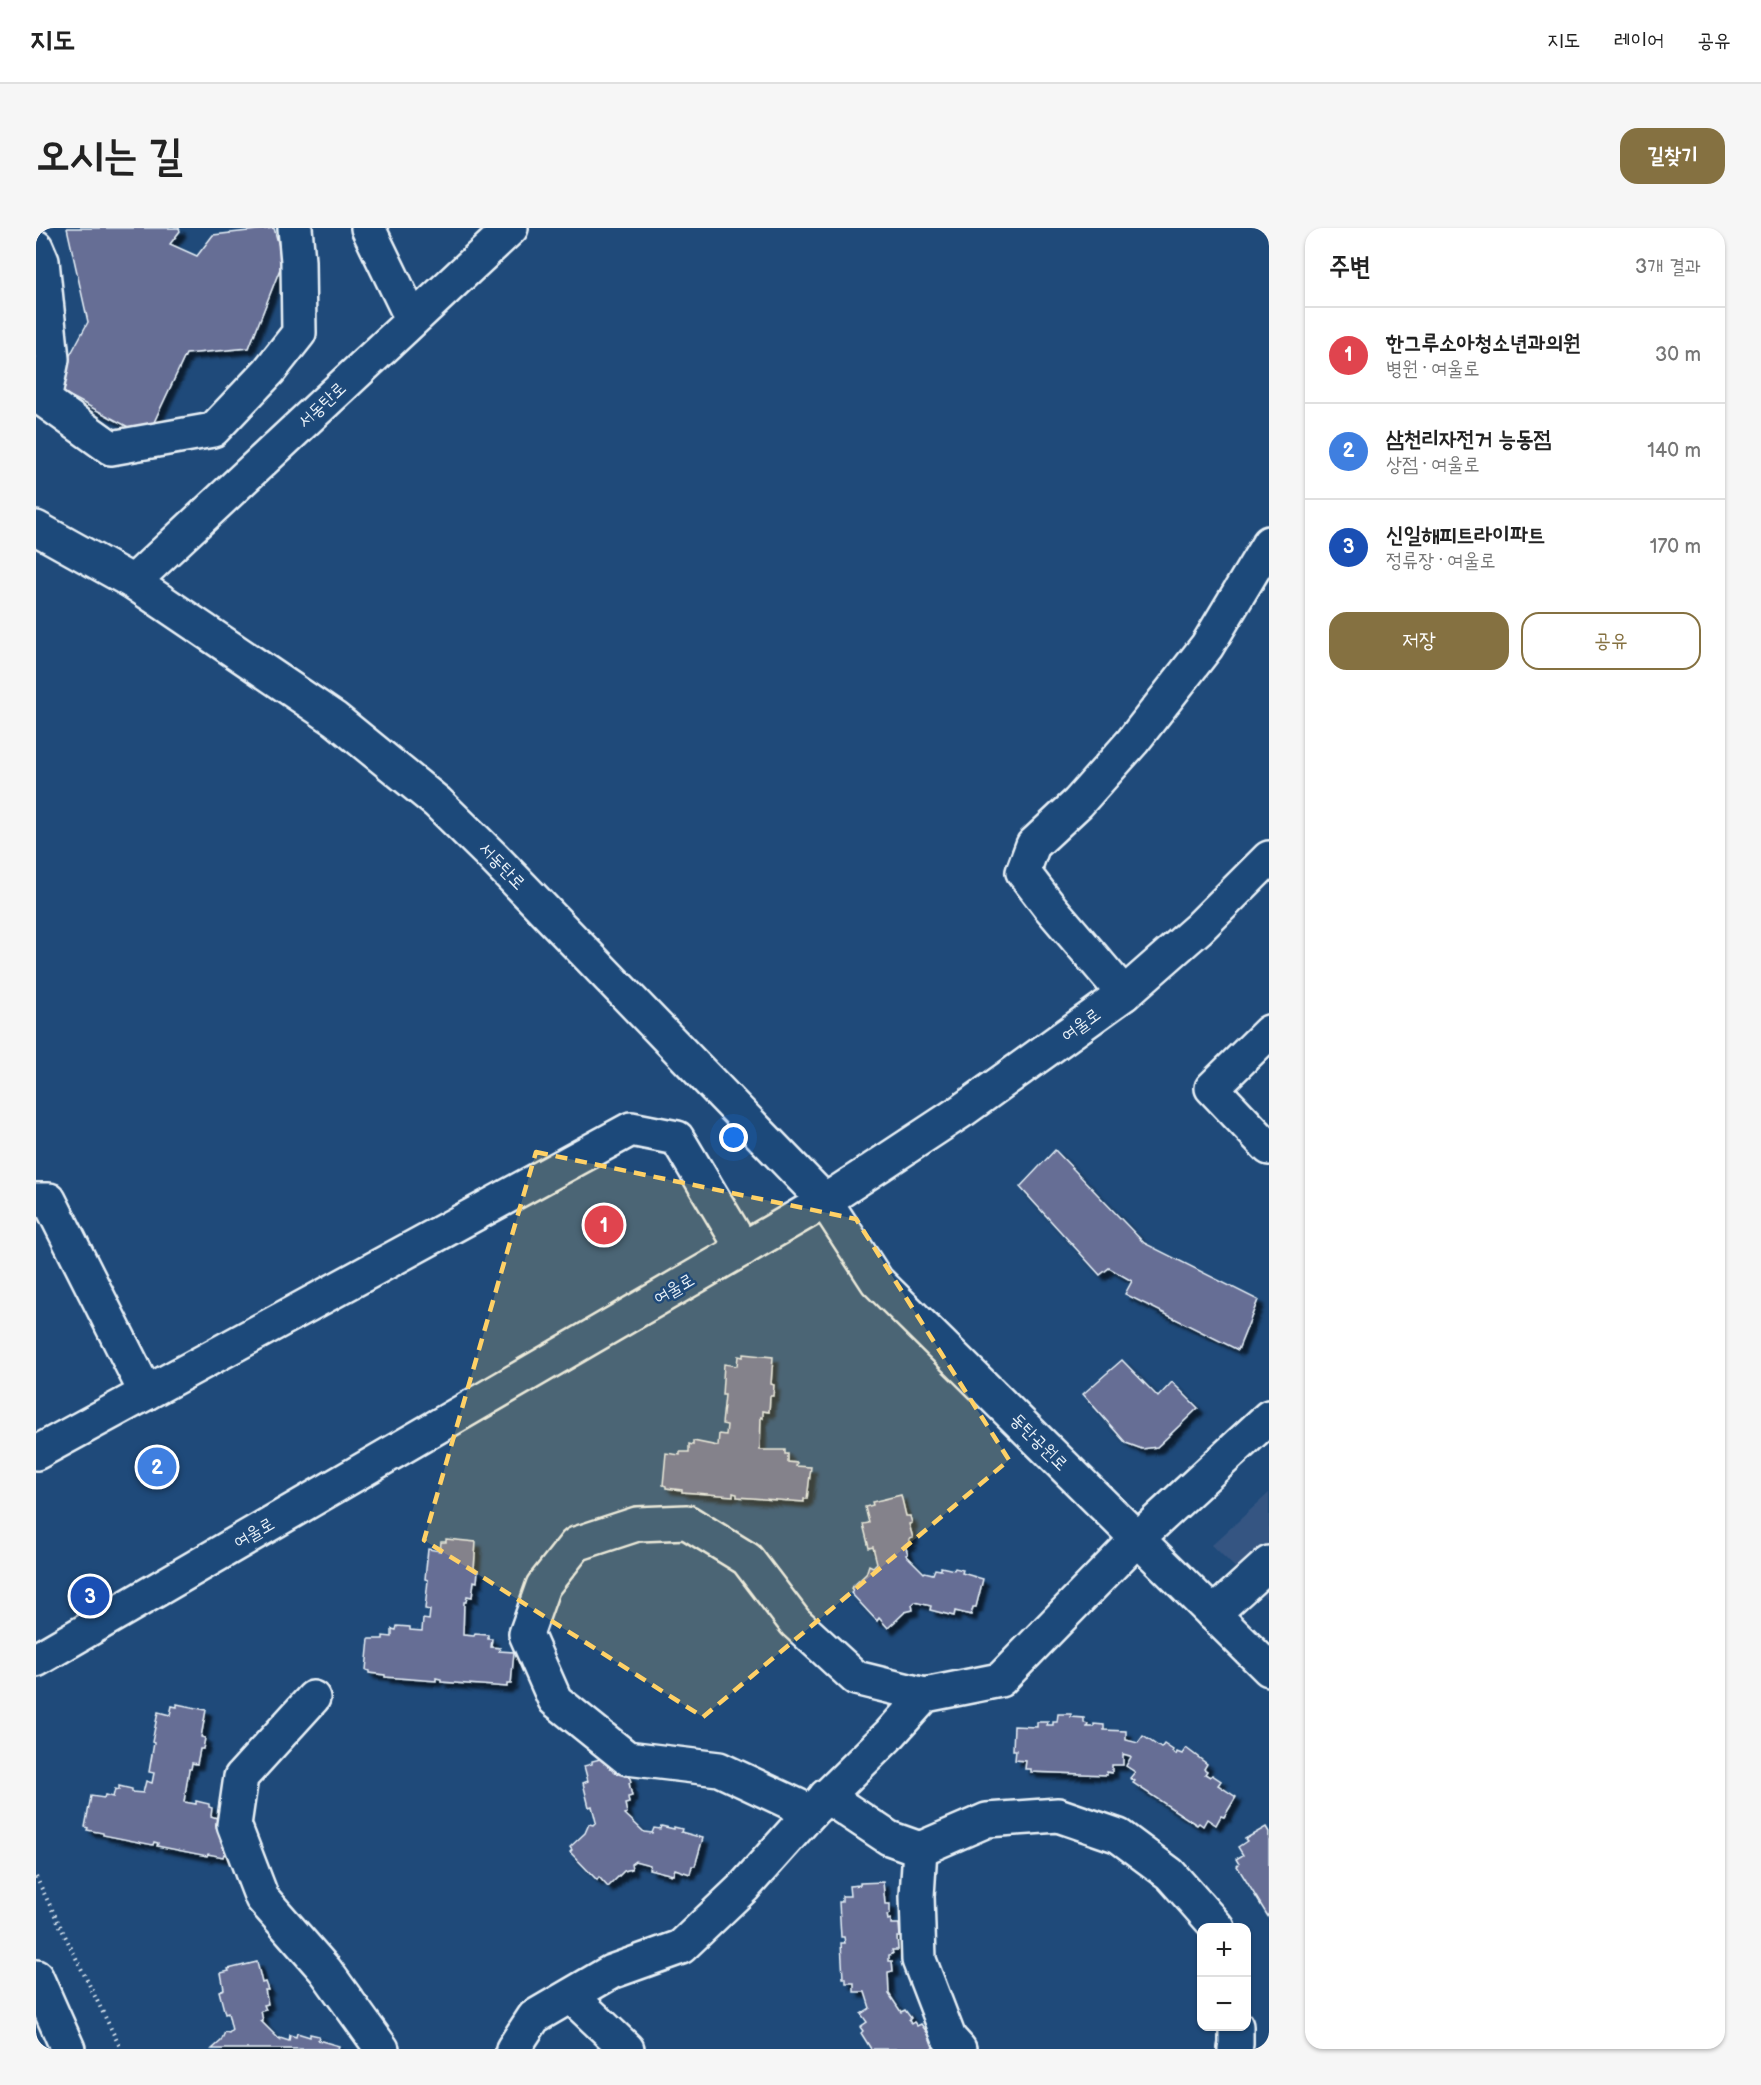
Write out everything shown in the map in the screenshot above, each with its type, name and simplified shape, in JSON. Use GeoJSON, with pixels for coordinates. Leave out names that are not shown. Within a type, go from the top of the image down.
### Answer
{"type":"FeatureCollection","features":[{"type":"Feature","properties":{"kind":"street"},"geometry":{"type":"LineString","coordinates":[[36,247],[42,261],[52,358],[44,399],[111,448],[213,430],[269,371],[299,333],[295,228]]}},
{"type":"Feature","properties":{"kind":"street"},"geometry":{"type":"LineString","coordinates":[[368,228],[412,319]]}},
{"type":"Feature","properties":{"kind":"street","name":"서동탄로"},"geometry":{"type":"LineString","coordinates":[[133,582],[511,228]]}},
{"type":"Feature","properties":{"kind":"street","name":"서동탄로"},"geometry":{"type":"LineString","coordinates":[[36,528],[133,582],[335,719],[437,802],[825,1201]]}},
{"type":"Feature","properties":{"kind":"street"},"geometry":{"type":"LineString","coordinates":[[1124,994],[1023,872],[1033,845],[1078,803],[1133,741],[1207,646],[1269,543]]}},
{"type":"Feature","properties":{"kind":"street","name":"여울로"},"geometry":{"type":"LineString","coordinates":[[38,1654],[825,1201],[963,1110],[1124,994],[1199,928],[1269,858]]}},
{"type":"Feature","properties":{"kind":"street"},"geometry":{"type":"LineString","coordinates":[[1269,1032],[1212,1088],[1269,1148]]}},
{"type":"Feature","properties":{"kind":"street"},"geometry":{"type":"LineString","coordinates":[[36,1453],[631,1129],[677,1138],[742,1249]]}},
{"type":"Feature","properties":{"kind":"street"},"geometry":{"type":"LineString","coordinates":[[36,1200],[48,1200],[146,1393]]}},
{"type":"Feature","properties":{"kind":"street","name":"동탄공원로"},"geometry":{"type":"LineString","coordinates":[[825,1201],[877,1281],[1269,1669]]}},
{"type":"Feature","properties":{"kind":"street"},"geometry":{"type":"LineString","coordinates":[[1214,1923],[1170,1874],[1119,1836],[1058,1815],[987,1820],[921,1849],[890,1838],[819,1804],[719,1769],[627,1758],[555,1700],[526,1634],[543,1586],[576,1544],[637,1524],[687,1522],[747,1559],[795,1622],[856,1677],[925,1695],[1000,1680],[1137,1539],[1269,1417]]}},
{"type":"Feature","properties":{"kind":"street"},"geometry":{"type":"LineString","coordinates":[[1213,1614],[1269,1563]]}},
{"type":"Feature","properties":{"kind":"street"},"geometry":{"type":"LineString","coordinates":[[513,2049],[534,2017],[611,1972],[681,1947],[744,1887],[819,1804],[890,1734],[925,1695]]}},
{"type":"Feature","properties":{"kind":"street"},"geometry":{"type":"LineString","coordinates":[[313,1698],[242,1778],[234,1825],[261,1898],[325,1970],[382,2049]]}},
{"type":"Feature","properties":{"kind":"street"},"geometry":{"type":"LineString","coordinates":[[921,1849],[917,1896],[920,1960],[949,2038],[959,2049]]}},
{"type":"Feature","properties":{"kind":"street"},"geometry":{"type":"LineString","coordinates":[[36,1977],[68,2049]]}},
{"type":"Feature","properties":{"kind":"street"},"geometry":{"type":"LineString","coordinates":[[571,1996],[627,2049]]}},
{"type":"Feature","properties":{"kind":"street"},"geometry":{"type":"LineString","coordinates":[[1235,2049],[1236,2031]]}},
{"type":"Feature","properties":{"kind":"path"},"geometry":{"type":"LineString","coordinates":[[36,1877],[121,2049]]}},
{"type":"Feature","properties":{"kind":"highlighted area"},"geometry":{"type":"Polygon","coordinates":[[[536,1152],[856,1219],[1009,1460],[703,1717],[424,1540],[536,1152]]]}},
{"type":"Feature","properties":{"kind":"shaded area"},"geometry":{"type":"Polygon","coordinates":[[[1269,1493],[1269,1601],[1212,1545],[1269,1493]]]}},
{"type":"Feature","properties":{"kind":"building"},"geometry":{"type":"Polygon","coordinates":[[[67,228],[179,228],[180,231],[170,244],[197,256],[213,235],[274,228],[283,261],[249,348],[186,354],[147,437],[53,387],[88,322],[67,228]]]}},
{"type":"Feature","properties":{"kind":"building"},"geometry":{"type":"Polygon","coordinates":[[[1055,1150],[1144,1243],[1258,1300],[1238,1350],[1125,1294],[1132,1281],[1109,1268],[1100,1275],[1020,1187],[1055,1150]]]}},
{"type":"Feature","properties":{"kind":"building"},"geometry":{"type":"Polygon","coordinates":[[[743,1354],[773,1357],[771,1384],[774,1385],[773,1396],[770,1396],[769,1412],[763,1411],[763,1418],[761,1417],[760,1450],[785,1450],[785,1454],[788,1454],[788,1462],[797,1463],[796,1466],[811,1467],[807,1499],[804,1499],[804,1502],[737,1497],[737,1494],[733,1493],[733,1496],[682,1492],[682,1490],[666,1488],[663,1485],[666,1453],[680,1455],[680,1452],[689,1452],[689,1444],[693,1445],[693,1441],[718,1446],[719,1434],[726,1435],[727,1425],[722,1424],[725,1395],[722,1395],[724,1364],[737,1366],[738,1356],[743,1357],[743,1354]]]}},
{"type":"Feature","properties":{"kind":"building"},"geometry":{"type":"Polygon","coordinates":[[[1122,1360],[1158,1397],[1172,1382],[1198,1408],[1157,1447],[1142,1449],[1126,1443],[1083,1394],[1122,1360]]]}},
{"type":"Feature","properties":{"kind":"building"},"geometry":{"type":"Polygon","coordinates":[[[901,1495],[906,1516],[910,1516],[912,1523],[909,1524],[913,1538],[909,1539],[910,1544],[905,1545],[908,1554],[906,1555],[924,1573],[933,1574],[935,1569],[941,1570],[941,1567],[954,1570],[955,1568],[963,1570],[962,1573],[983,1579],[976,1607],[973,1607],[971,1615],[955,1611],[954,1616],[930,1610],[931,1606],[915,1602],[912,1605],[913,1610],[905,1612],[888,1628],[879,1618],[877,1621],[851,1593],[853,1591],[851,1588],[866,1574],[869,1565],[873,1567],[877,1563],[873,1547],[869,1548],[863,1524],[869,1523],[865,1507],[873,1505],[872,1502],[901,1495]]]}},
{"type":"Feature","properties":{"kind":"building"},"geometry":{"type":"Polygon","coordinates":[[[446,1539],[476,1542],[474,1569],[478,1570],[477,1582],[474,1581],[472,1597],[467,1596],[464,1602],[463,1635],[488,1635],[488,1639],[492,1639],[491,1647],[500,1648],[499,1651],[514,1652],[511,1684],[507,1684],[507,1687],[441,1682],[441,1679],[436,1678],[436,1681],[385,1677],[385,1675],[369,1673],[366,1670],[369,1639],[392,1637],[392,1629],[396,1630],[397,1626],[422,1631],[423,1619],[429,1620],[430,1610],[425,1609],[428,1549],[440,1551],[441,1542],[446,1542],[446,1539]]]}},
{"type":"Feature","properties":{"kind":"building"},"geometry":{"type":"Polygon","coordinates":[[[177,1704],[206,1710],[201,1737],[205,1738],[203,1749],[200,1749],[197,1764],[192,1763],[189,1769],[184,1802],[196,1804],[196,1801],[209,1804],[212,1808],[211,1816],[233,1824],[227,1855],[224,1854],[223,1857],[157,1846],[158,1843],[154,1842],[153,1845],[103,1835],[103,1833],[87,1830],[88,1828],[85,1827],[91,1796],[113,1797],[115,1789],[119,1790],[119,1786],[132,1789],[132,1792],[143,1793],[146,1781],[152,1783],[154,1773],[149,1772],[158,1712],[170,1715],[172,1706],[177,1707],[177,1704]]]}},
{"type":"Feature","properties":{"kind":"building"},"geometry":{"type":"Polygon","coordinates":[[[1058,1714],[1071,1714],[1071,1717],[1084,1718],[1084,1723],[1088,1724],[1087,1727],[1094,1727],[1094,1724],[1104,1725],[1104,1730],[1126,1731],[1126,1740],[1138,1743],[1143,1736],[1161,1748],[1164,1744],[1176,1755],[1177,1752],[1182,1754],[1186,1748],[1207,1764],[1204,1769],[1207,1771],[1205,1774],[1210,1777],[1212,1775],[1221,1781],[1218,1785],[1236,1797],[1224,1817],[1221,1816],[1216,1825],[1207,1819],[1203,1826],[1199,1823],[1197,1825],[1133,1783],[1135,1781],[1130,1778],[1135,1772],[1126,1766],[1130,1756],[1123,1754],[1123,1765],[1112,1765],[1112,1773],[1107,1772],[1107,1775],[1031,1772],[1031,1769],[1025,1769],[1026,1761],[1015,1760],[1014,1726],[1037,1727],[1037,1722],[1048,1722],[1047,1725],[1053,1725],[1053,1722],[1057,1722],[1058,1714]]]}},
{"type":"Feature","properties":{"kind":"building"},"geometry":{"type":"Polygon","coordinates":[[[621,1754],[626,1775],[629,1775],[631,1782],[629,1783],[632,1796],[628,1797],[629,1803],[625,1804],[627,1813],[625,1814],[644,1832],[652,1833],[654,1828],[660,1829],[661,1826],[674,1829],[674,1827],[682,1829],[681,1832],[703,1838],[695,1866],[692,1866],[690,1874],[675,1869],[673,1875],[649,1869],[650,1865],[635,1861],[631,1864],[632,1869],[624,1871],[608,1887],[599,1877],[597,1880],[570,1852],[572,1850],[570,1847],[585,1833],[589,1824],[593,1825],[596,1822],[592,1806],[589,1807],[583,1783],[588,1781],[584,1766],[592,1764],[592,1761],[621,1754]]]}},
{"type":"Feature","properties":{"kind":"building"},"geometry":{"type":"Polygon","coordinates":[[[1266,1827],[1269,1832],[1269,1918],[1237,1866],[1239,1864],[1236,1859],[1243,1855],[1238,1847],[1247,1841],[1245,1839],[1266,1827]]]}},
{"type":"Feature","properties":{"kind":"building"},"geometry":{"type":"Polygon","coordinates":[[[883,1882],[885,1904],[890,1904],[888,1920],[891,1919],[891,1924],[899,1924],[900,1937],[897,1937],[898,1950],[892,1950],[893,1954],[889,1955],[893,1971],[888,1972],[889,1994],[901,2012],[905,2010],[911,2018],[909,2020],[911,2024],[914,2022],[917,2026],[921,2024],[929,2035],[931,2033],[938,2044],[931,2049],[871,2049],[860,2027],[867,2022],[861,2014],[870,2008],[865,1992],[854,1992],[854,1983],[846,1983],[846,1978],[843,1978],[841,1943],[845,1943],[844,1937],[841,1937],[839,1902],[842,1902],[842,1896],[850,1896],[849,1886],[883,1882]]]}},
{"type":"Feature","properties":{"kind":"building"},"geometry":{"type":"Polygon","coordinates":[[[257,1962],[262,1983],[265,1982],[268,1990],[265,1990],[268,2004],[264,2005],[266,2010],[261,2011],[263,2021],[261,2021],[280,2040],[280,2038],[289,2041],[290,2035],[296,2037],[297,2033],[310,2037],[310,2034],[319,2036],[318,2040],[339,2046],[338,2049],[212,2049],[221,2041],[225,2032],[229,2033],[232,2030],[219,1991],[224,1989],[221,1973],[257,1962]]]}},
{"type":"Feature","properties":{"kind":"place","name":"한그루소아청소년과의원"},"geometry":{"type":"Point","coordinates":[604,1225]}},
{"type":"Feature","properties":{"kind":"place","name":"삼천리자전거 능동점"},"geometry":{"type":"Point","coordinates":[157,1467]}},
{"type":"Feature","properties":{"kind":"place","name":"신일해피트라이파트"},"geometry":{"type":"Point","coordinates":[90,1596]}}]}
